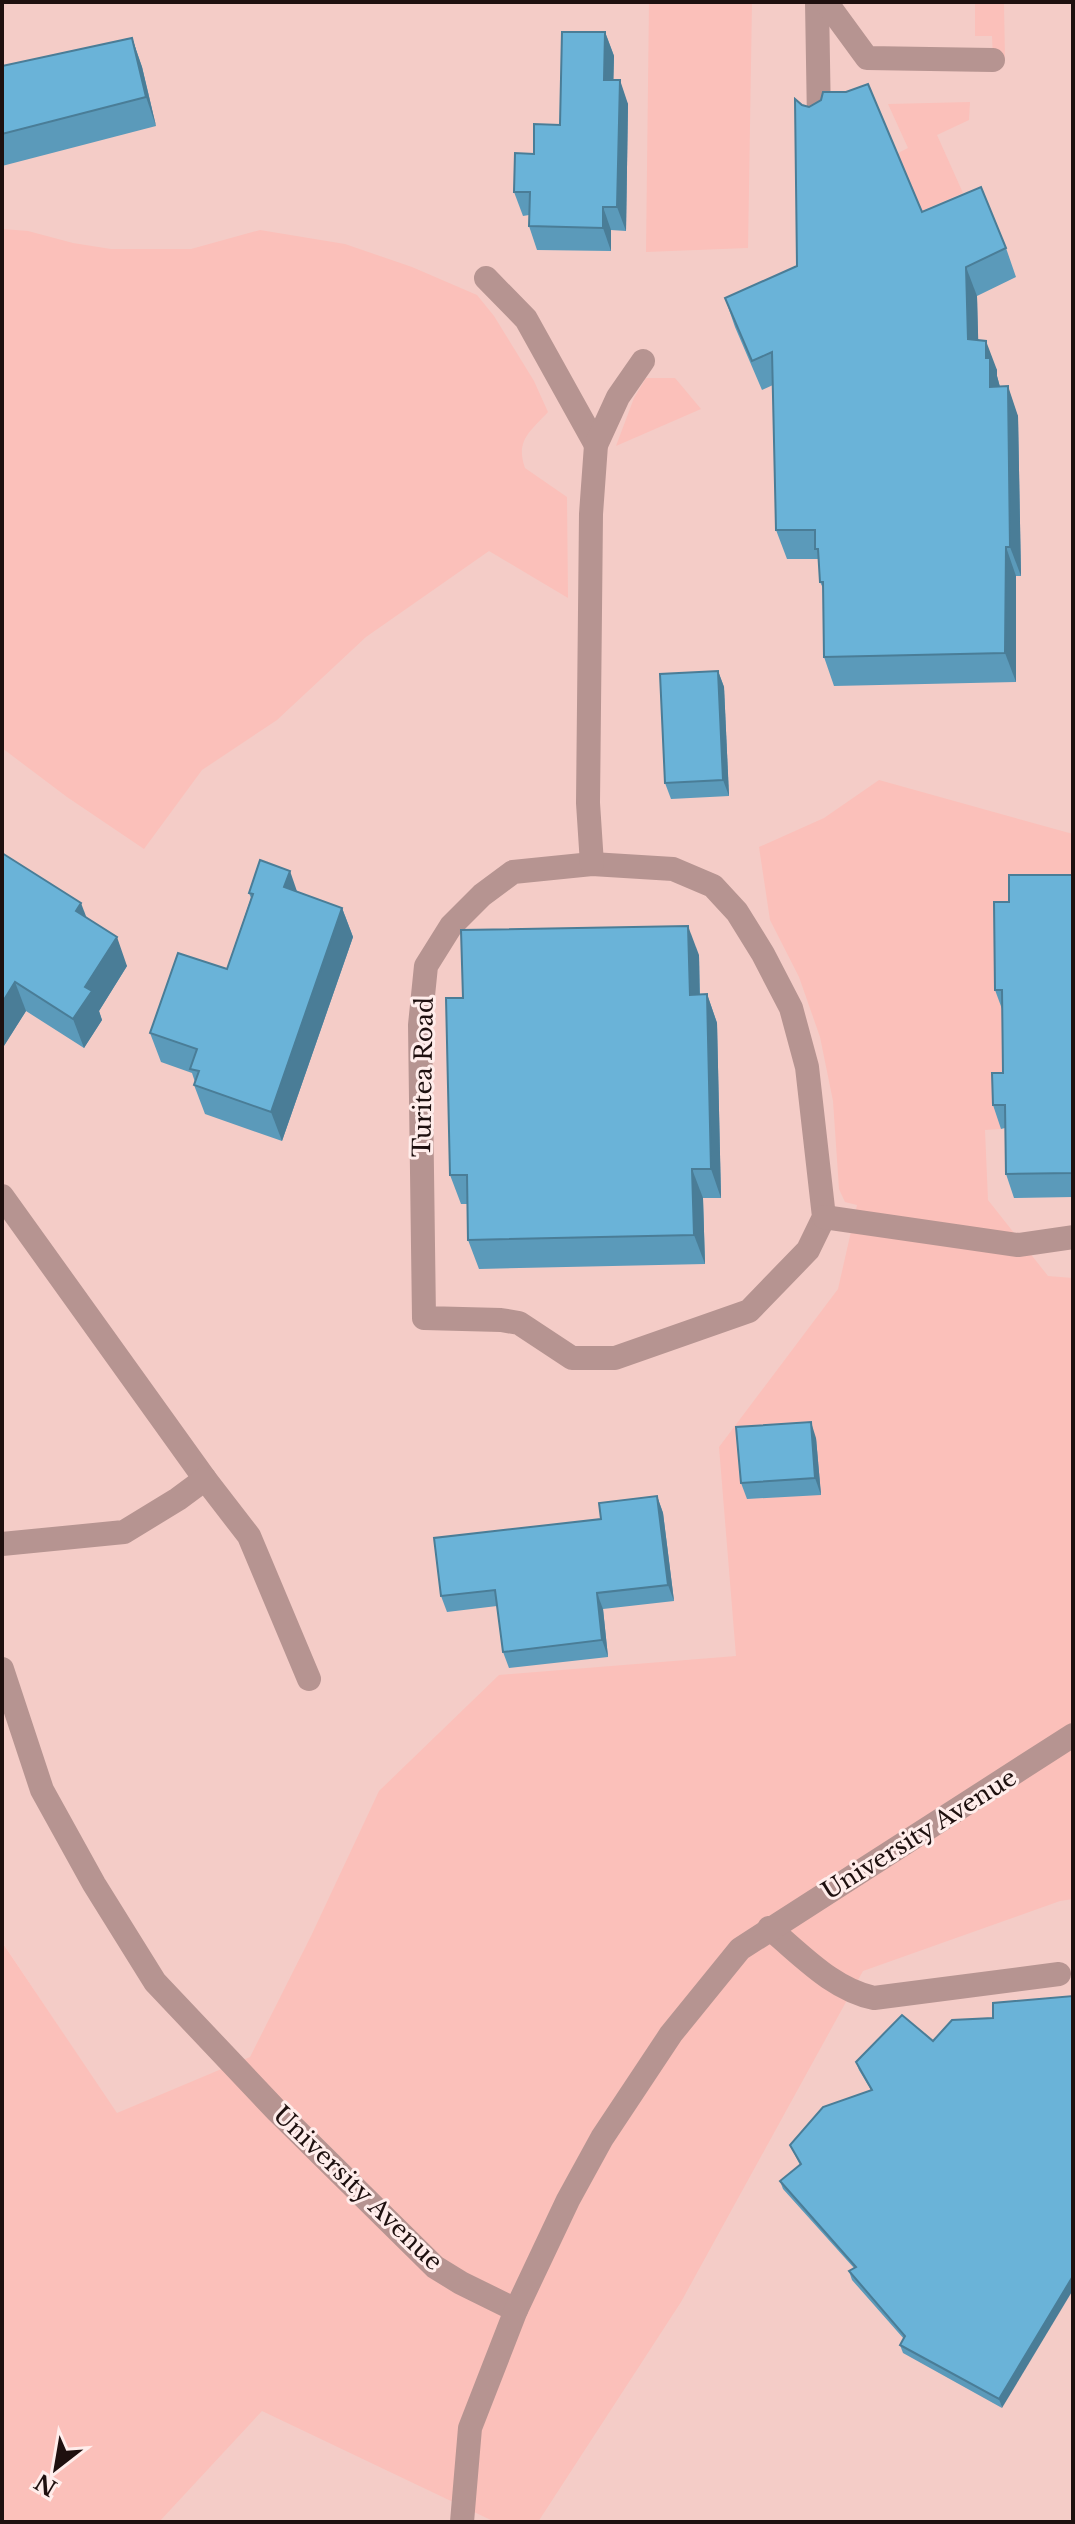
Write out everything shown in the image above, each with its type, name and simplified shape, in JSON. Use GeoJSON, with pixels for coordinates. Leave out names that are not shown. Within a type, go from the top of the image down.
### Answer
{"type":"FeatureCollection","features":[{"type":"Feature","properties":{"kind":"street"},"geometry":{"type":"LineString","coordinates":[[817,2],[819,121]]}},
{"type":"Feature","properties":{"kind":"street"},"geometry":{"type":"LineString","coordinates":[[826,2],[867,58],[993,60]]}},
{"type":"Feature","properties":{"kind":"street"},"geometry":{"type":"LineString","coordinates":[[486,278],[526,319],[596,445]]}},
{"type":"Feature","properties":{"kind":"street"},"geometry":{"type":"LineString","coordinates":[[592,864],[588,803],[591,545],[596,445],[618,397],[643,361]]}},
{"type":"Feature","properties":{"kind":"street","name":"Turitea Road"},"geometry":{"type":"LineString","coordinates":[[592,864],[673,869],[713,886],[737,912],[791,1008],[807,1067],[824,1217],[808,1250],[749,1311],[615,1358],[572,1358],[519,1323],[424,1318],[420,1025],[426,966],[451,926],[482,895],[513,872],[592,864]]}},
{"type":"Feature","properties":{"kind":"street"},"geometry":{"type":"LineString","coordinates":[[2,1196],[249,1536],[309,1679]]}},
{"type":"Feature","properties":{"kind":"street"},"geometry":{"type":"LineString","coordinates":[[824,1217],[1018,1245],[1073,1237]]}},
{"type":"Feature","properties":{"kind":"street"},"geometry":{"type":"LineString","coordinates":[[2,1544],[124,1532],[205,1479]]}},
{"type":"Feature","properties":{"kind":"street","name":"University Avenue"},"geometry":{"type":"LineString","coordinates":[[2,1669],[42,1790],[94,1884],[155,1982],[277,2111],[435,2267],[516,2310],[568,2200],[602,2138],[671,2034],[740,1949],[1073,1735]]}},
{"type":"Feature","properties":{"kind":"street"},"geometry":{"type":"LineString","coordinates":[[769,1928],[833,1982],[854,1994],[874,1998],[1059,1974]]}},
{"type":"Feature","properties":{"kind":"street"},"geometry":{"type":"LineString","coordinates":[[462,2522],[470,2428],[516,2310]]}},
{"type":"Feature","properties":{"kind":"shaded area"},"geometry":{"type":"Polygon","coordinates":[[[2,2],[1073,2],[1073,2522],[2,2522],[116,2113],[2,1942],[2,2]]]}},
{"type":"Feature","properties":{"kind":"shaded area"},"geometry":{"type":"Polygon","coordinates":[[[649,2],[752,2],[748,248],[646,252],[649,2]]]}},
{"type":"Feature","properties":{"kind":"shaded area"},"geometry":{"type":"Polygon","coordinates":[[[975,2],[1004,2],[1005,60],[993,60],[992,36],[975,36],[975,2]]]}},
{"type":"Feature","properties":{"kind":"shaded area"},"geometry":{"type":"Polygon","coordinates":[[[970,102],[969,120],[937,135],[963,193],[921,211],[896,154],[908,148],[888,104],[970,102]]]}},
{"type":"Feature","properties":{"kind":"shaded area"},"geometry":{"type":"Polygon","coordinates":[[[2,229],[28,231],[111,249],[191,249],[260,230],[345,244],[412,267],[477,295],[494,316],[534,381],[548,412],[526,437],[522,458],[525,468],[567,497],[568,598],[489,551],[366,637],[277,720],[202,770],[144,849],[2,748],[2,229]]]}},
{"type":"Feature","properties":{"kind":"shaded area"},"geometry":{"type":"Polygon","coordinates":[[[646,378],[675,378],[701,409],[616,446],[634,398],[646,378]]]}},
{"type":"Feature","properties":{"kind":"shaded area"},"geometry":{"type":"Polygon","coordinates":[[[879,780],[1073,834],[1073,898],[1019,1013],[1001,1097],[1001,1129],[985,1130],[988,1200],[1048,1276],[1073,1278],[1073,1899],[863,1971],[681,2302],[538,2522],[495,2522],[262,2411],[159,2522],[2,2522],[2,1942],[117,2113],[250,2057],[379,1791],[499,1675],[736,1656],[719,1447],[838,1289],[857,1205],[845,1202],[839,1189],[833,1101],[820,1037],[799,977],[770,920],[759,847],[824,818],[879,780]]]}},
{"type":"Feature","properties":{"kind":"building"},"geometry":{"type":"Polygon","coordinates":[[[562,32],[605,32],[604,80],[620,80],[617,207],[603,207],[603,228],[529,226],[530,192],[514,192],[515,153],[534,154],[534,124],[560,125],[562,32]]]}},
{"type":"Feature","properties":{"kind":"building"},"geometry":{"type":"Polygon","coordinates":[[[132,38],[146,97],[2,134],[2,66],[132,38]]]}},
{"type":"Feature","properties":{"kind":"building"},"geometry":{"type":"Polygon","coordinates":[[[868,84],[922,212],[981,187],[1006,248],[966,267],[968,339],[986,341],[986,358],[990,358],[990,387],[1008,386],[1010,547],[1006,547],[1005,653],[824,657],[823,582],[820,582],[815,530],[776,530],[772,352],[752,361],[725,298],[797,266],[795,99],[809,107],[821,100],[823,92],[846,92],[868,84]]]}},
{"type":"Feature","properties":{"kind":"building"},"geometry":{"type":"Polygon","coordinates":[[[718,671],[723,780],[665,783],[660,674],[718,671]]]}},
{"type":"Feature","properties":{"kind":"building"},"geometry":{"type":"Polygon","coordinates":[[[2,853],[81,903],[76,911],[117,937],[85,987],[92,991],[73,1019],[15,982],[2,1003],[2,853]]]}},
{"type":"Feature","properties":{"kind":"building"},"geometry":{"type":"Polygon","coordinates":[[[260,860],[290,871],[284,887],[342,908],[271,1112],[194,1085],[199,1071],[190,1069],[197,1049],[150,1033],[178,953],[227,969],[253,894],[249,893],[260,860]]]}},
{"type":"Feature","properties":{"kind":"building"},"geometry":{"type":"Polygon","coordinates":[[[1009,875],[1073,875],[1073,1173],[1006,1174],[1005,1105],[993,1105],[992,1073],[1003,1073],[1002,990],[995,990],[994,902],[1009,902],[1009,875]]]}},
{"type":"Feature","properties":{"kind":"building"},"geometry":{"type":"Polygon","coordinates":[[[688,926],[690,995],[707,994],[711,1169],[692,1169],[694,1235],[468,1240],[467,1175],[450,1175],[446,998],[463,998],[461,930],[688,926]]]}},
{"type":"Feature","properties":{"kind":"building"},"geometry":{"type":"Polygon","coordinates":[[[811,1422],[815,1478],[741,1483],[736,1427],[811,1422]]]}},
{"type":"Feature","properties":{"kind":"building"},"geometry":{"type":"Polygon","coordinates":[[[657,1496],[668,1585],[597,1593],[602,1640],[503,1652],[495,1590],[441,1596],[434,1538],[601,1519],[599,1503],[657,1496]]]}},
{"type":"Feature","properties":{"kind":"building"},"geometry":{"type":"Polygon","coordinates":[[[1073,1996],[1073,2276],[999,2399],[900,2345],[905,2336],[849,2271],[856,2267],[780,2181],[801,2164],[790,2145],[823,2107],[872,2090],[856,2062],[902,2015],[933,2041],[952,2020],[993,2018],[993,2003],[1073,1996]]]}}]}
